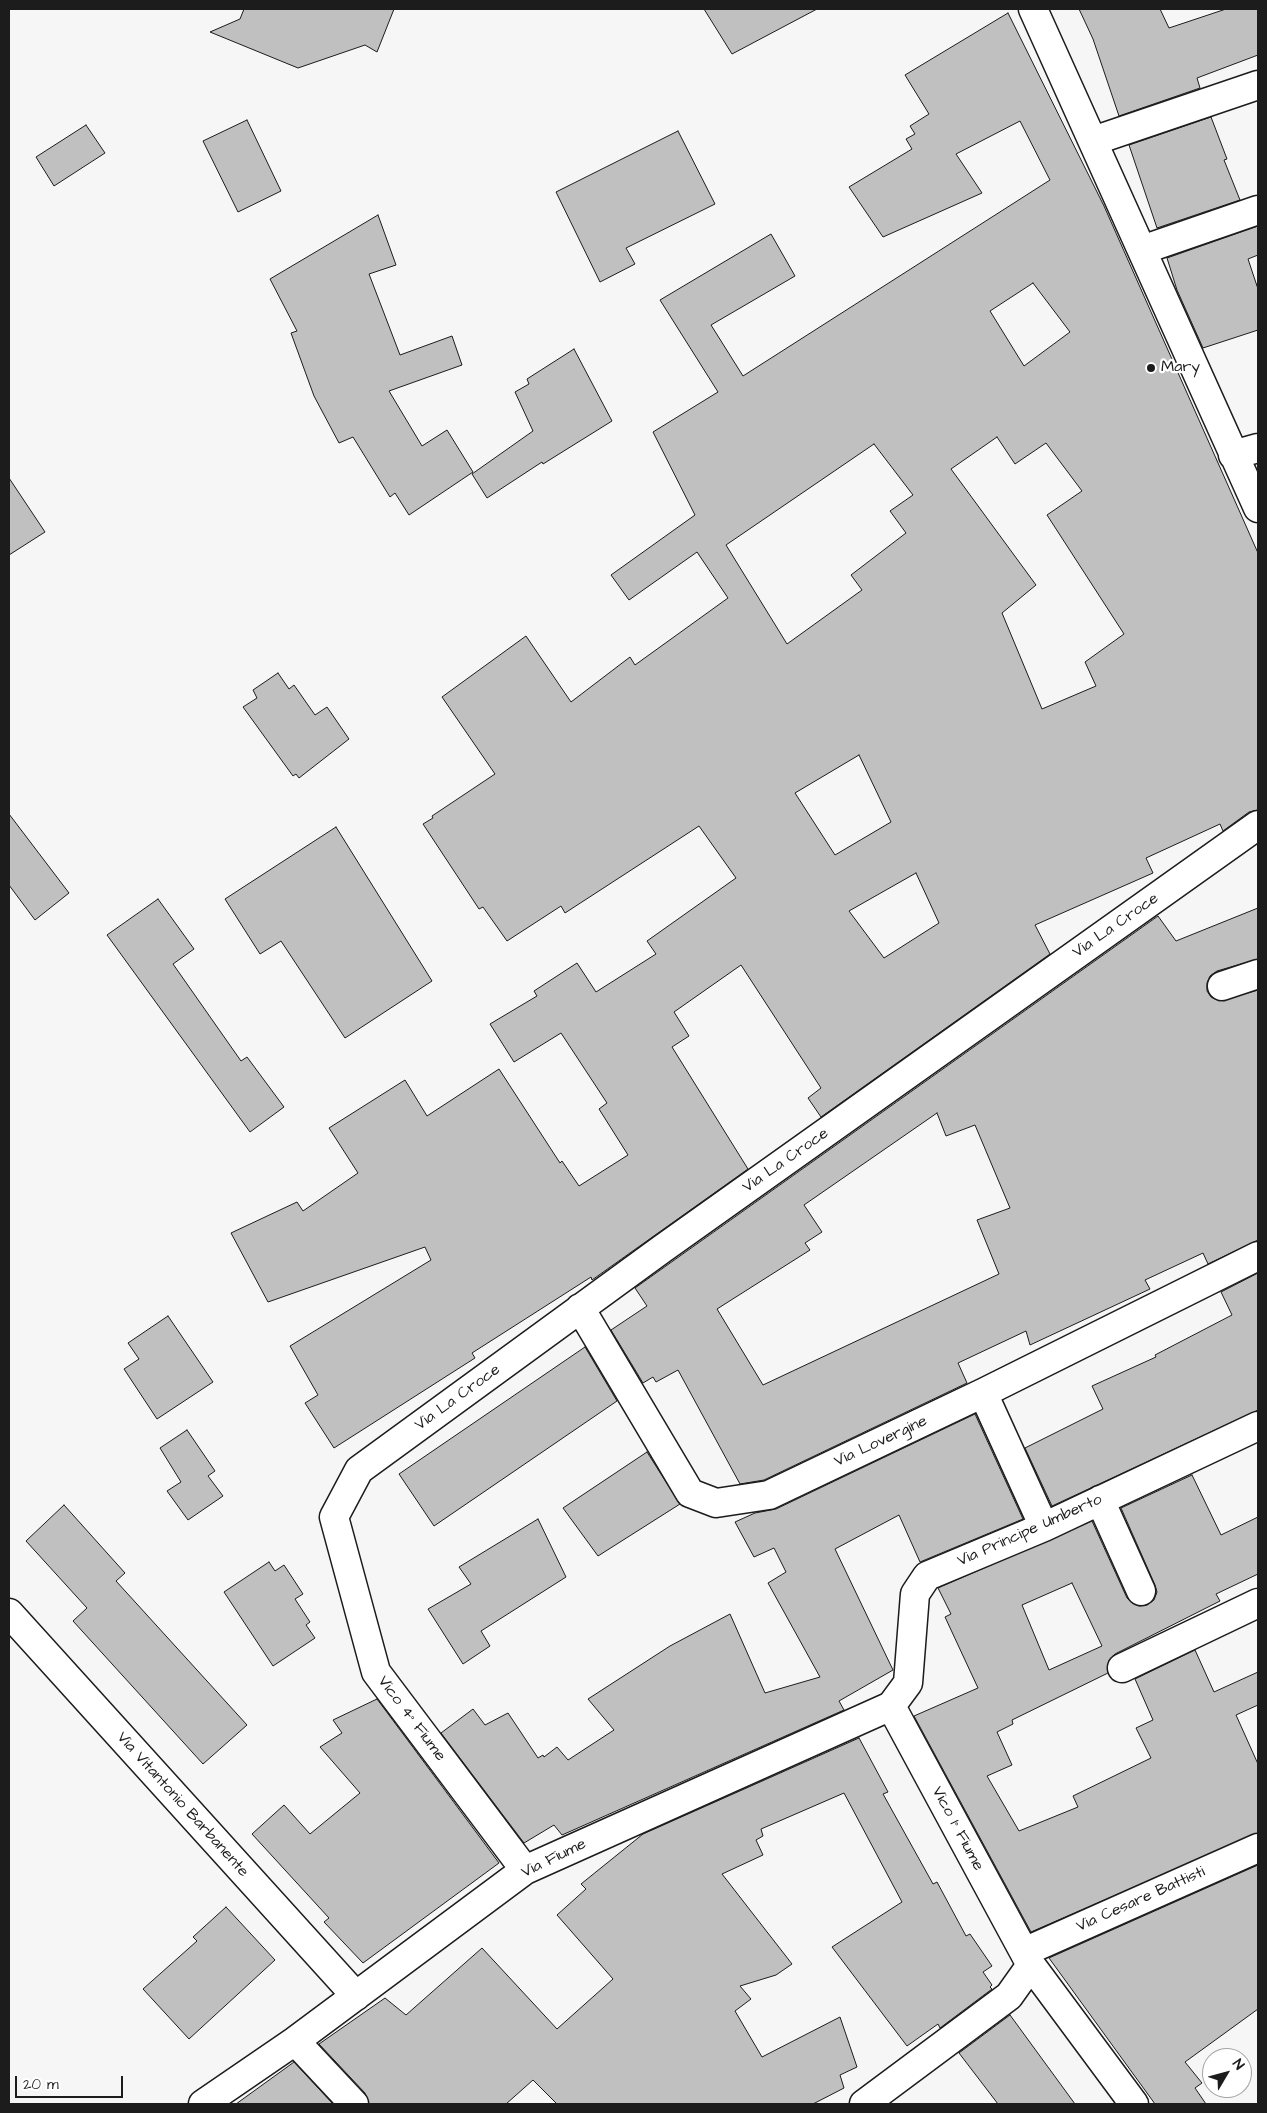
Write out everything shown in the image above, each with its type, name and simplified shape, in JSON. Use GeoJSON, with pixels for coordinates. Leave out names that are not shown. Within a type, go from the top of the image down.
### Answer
{"type":"FeatureCollection","features":[{"type":"Feature","properties":{"kind":"street"},"geometry":{"type":"LineString","coordinates":[[1032,9],[1142,250],[1246,451],[1258,508]]}},
{"type":"Feature","properties":{"kind":"street"},"geometry":{"type":"LineString","coordinates":[[1093,140],[1258,85]]}},
{"type":"Feature","properties":{"kind":"street"},"geometry":{"type":"LineString","coordinates":[[1142,250],[1258,210]]}},
{"type":"Feature","properties":{"kind":"street","name":"Via La Croce"},"geometry":{"type":"LineString","coordinates":[[334,1517],[359,1470],[580,1308],[1258,825]]}},
{"type":"Feature","properties":{"kind":"street"},"geometry":{"type":"LineString","coordinates":[[1222,986],[1258,974]]}},
{"type":"Feature","properties":{"kind":"street","name":"Via Lovergine"},"geometry":{"type":"LineString","coordinates":[[580,1308],[690,1493],[716,1503],[769,1495],[983,1393],[1258,1256]]}},
{"type":"Feature","properties":{"kind":"street"},"geometry":{"type":"LineString","coordinates":[[983,1393],[1044,1527]]}},
{"type":"Feature","properties":{"kind":"street","name":"Via Principe Umberto"},"geometry":{"type":"LineString","coordinates":[[891,1706],[908,1683],[915,1594],[927,1576],[1044,1527],[1258,1426]]}},
{"type":"Feature","properties":{"kind":"street"},"geometry":{"type":"LineString","coordinates":[[1100,1500],[1141,1591]]}},
{"type":"Feature","properties":{"kind":"street","name":"Vico 4° Fiume"},"geometry":{"type":"LineString","coordinates":[[334,1517],[376,1672],[525,1870]]}},
{"type":"Feature","properties":{"kind":"street"},"geometry":{"type":"LineString","coordinates":[[1122,1668],[1258,1603]]}},
{"type":"Feature","properties":{"kind":"street","name":"Via Vitantonio Barbanente"},"geometry":{"type":"LineString","coordinates":[[9,1613],[356,1996]]}},
{"type":"Feature","properties":{"kind":"street","name":"Via Fiume"},"geometry":{"type":"LineString","coordinates":[[203,2104],[295,2041],[525,1870],[891,1706]]}},
{"type":"Feature","properties":{"kind":"street","name":"Vico 1° Fiume"},"geometry":{"type":"LineString","coordinates":[[891,1706],[1027,1959],[1134,2104]]}},
{"type":"Feature","properties":{"kind":"street","name":"Via Cesare Battisti"},"geometry":{"type":"LineString","coordinates":[[1027,1959],[1258,1848]]}},
{"type":"Feature","properties":{"kind":"street"},"geometry":{"type":"LineString","coordinates":[[864,2104],[1009,1996],[1027,1959]]}},
{"type":"Feature","properties":{"kind":"street"},"geometry":{"type":"LineString","coordinates":[[295,2041],[354,2104]]}},
{"type":"Feature","properties":{"kind":"building"},"geometry":{"type":"Polygon","coordinates":[[[244,9],[394,9],[377,52],[365,45],[298,68],[210,32],[240,19],[244,9]]]}},
{"type":"Feature","properties":{"kind":"building"},"geometry":{"type":"Polygon","coordinates":[[[704,9],[817,9],[732,54],[704,9]]]}},
{"type":"Feature","properties":{"kind":"building"},"geometry":{"type":"Polygon","coordinates":[[[1079,9],[1160,9],[1169,28],[1226,9],[1258,9],[1258,55],[1197,78],[1200,88],[1119,116],[1093,39],[1079,9]]]}},
{"type":"Feature","properties":{"kind":"building"},"geometry":{"type":"Polygon","coordinates":[[[1008,13],[1104,206],[1258,553],[1258,810],[1249,812],[1223,831],[1220,824],[1146,858],[1153,873],[1035,925],[1050,954],[821,1117],[808,1098],[821,1088],[741,965],[674,1012],[689,1036],[672,1047],[748,1169],[592,1280],[591,1277],[472,1353],[475,1358],[334,1448],[305,1403],[318,1395],[290,1346],[431,1260],[425,1247],[268,1302],[231,1233],[297,1202],[303,1211],[358,1173],[329,1128],[405,1080],[427,1116],[499,1069],[560,1163],[562,1161],[579,1186],[628,1155],[599,1109],[607,1103],[561,1033],[514,1062],[490,1024],[537,996],[534,991],[577,963],[596,992],[656,954],[647,941],[736,878],[699,826],[565,913],[561,906],[507,941],[483,907],[479,909],[423,824],[495,774],[442,697],[526,636],[571,702],[630,657],[635,665],[728,598],[697,552],[629,600],[611,575],[695,515],[653,432],[718,392],[660,300],[771,234],[795,276],[711,325],[743,376],[1050,180],[1020,121],[956,154],[982,193],[883,237],[849,187],[912,149],[906,139],[915,134],[910,126],[929,114],[905,75],[1008,13]],[[1033,283],[990,311],[1024,366],[1070,332],[1033,283]],[[997,437],[951,469],[1036,585],[1002,613],[1042,709],[1096,686],[1085,662],[1124,634],[1047,515],[1082,491],[1046,443],[1015,464],[997,437]],[[874,444],[726,545],[787,644],[862,590],[851,575],[906,533],[890,511],[913,495],[874,444]],[[859,755],[795,793],[835,855],[891,822],[859,755]],[[916,873],[849,911],[884,958],[939,923],[916,873]]]}},
{"type":"Feature","properties":{"kind":"building"},"geometry":{"type":"Polygon","coordinates":[[[1211,117],[1227,159],[1224,160],[1240,200],[1157,228],[1129,145],[1211,117]]]}},
{"type":"Feature","properties":{"kind":"building"},"geometry":{"type":"Polygon","coordinates":[[[247,120],[281,191],[238,212],[203,141],[247,120]]]}},
{"type":"Feature","properties":{"kind":"building"},"geometry":{"type":"Polygon","coordinates":[[[86,125],[105,153],[54,186],[36,157],[86,125]]]}},
{"type":"Feature","properties":{"kind":"building"},"geometry":{"type":"Polygon","coordinates":[[[678,131],[715,204],[626,248],[635,264],[600,282],[556,192],[678,131]]]}},
{"type":"Feature","properties":{"kind":"building"},"geometry":{"type":"Polygon","coordinates":[[[378,215],[396,265],[369,274],[400,355],[452,336],[462,365],[389,391],[422,446],[447,430],[473,472],[409,515],[395,493],[390,497],[353,437],[339,443],[314,396],[291,333],[297,331],[270,279],[378,215]]]}},
{"type":"Feature","properties":{"kind":"building"},"geometry":{"type":"Polygon","coordinates":[[[1258,226],[1258,255],[1248,259],[1258,289],[1258,330],[1203,348],[1177,290],[1167,258],[1258,226]]]}},
{"type":"Feature","properties":{"kind":"building"},"geometry":{"type":"Polygon","coordinates":[[[574,349],[612,421],[543,464],[542,462],[487,498],[472,474],[533,431],[515,392],[529,384],[527,379],[574,349]]]}},
{"type":"Feature","properties":{"kind":"building"},"geometry":{"type":"Polygon","coordinates":[[[9,478],[45,532],[9,555],[9,478]]]}},
{"type":"Feature","properties":{"kind":"building"},"geometry":{"type":"Polygon","coordinates":[[[278,673],[289,689],[294,685],[315,715],[327,707],[349,739],[299,778],[296,774],[293,776],[243,707],[257,698],[253,690],[278,673]]]}},
{"type":"Feature","properties":{"kind":"building"},"geometry":{"type":"Polygon","coordinates":[[[9,814],[69,893],[35,920],[9,885],[9,814]]]}},
{"type":"Feature","properties":{"kind":"building"},"geometry":{"type":"Polygon","coordinates":[[[336,827],[432,981],[345,1038],[281,941],[260,954],[225,899],[336,827]]]}},
{"type":"Feature","properties":{"kind":"building"},"geometry":{"type":"Polygon","coordinates":[[[158,899],[194,949],[173,964],[241,1061],[247,1057],[284,1107],[250,1132],[107,935],[158,899]]]}},
{"type":"Feature","properties":{"kind":"building"},"geometry":{"type":"Polygon","coordinates":[[[1258,908],[1258,959],[1217,971],[1210,976],[1207,983],[1207,991],[1211,997],[1219,1001],[1258,990],[1258,1240],[1208,1264],[1203,1253],[1145,1280],[1150,1289],[1030,1345],[1026,1331],[958,1363],[967,1383],[764,1480],[740,1484],[678,1370],[656,1382],[653,1377],[643,1383],[611,1330],[647,1306],[635,1288],[1158,916],[1176,941],[1258,908]],[[937,1113],[804,1205],[822,1232],[805,1243],[810,1250],[717,1309],[763,1385],[999,1274],[977,1220],[1010,1208],[975,1125],[946,1136],[937,1113]]]}},
{"type":"Feature","properties":{"kind":"building"},"geometry":{"type":"Polygon","coordinates":[[[1258,1273],[1258,1410],[1052,1506],[1025,1448],[1103,1409],[1092,1386],[1156,1357],[1155,1355],[1232,1315],[1221,1292],[1258,1273]]]}},
{"type":"Feature","properties":{"kind":"building"},"geometry":{"type":"Polygon","coordinates":[[[168,1316],[213,1382],[157,1419],[124,1369],[139,1359],[128,1343],[168,1316]]]}},
{"type":"Feature","properties":{"kind":"building"},"geometry":{"type":"Polygon","coordinates":[[[585,1347],[617,1401],[434,1526],[399,1474],[585,1347]]]}},
{"type":"Feature","properties":{"kind":"building"},"geometry":{"type":"Polygon","coordinates":[[[975,1414],[1023,1519],[920,1562],[899,1515],[835,1549],[893,1670],[839,1701],[844,1710],[562,1835],[554,1825],[524,1843],[441,1733],[473,1709],[485,1725],[508,1713],[538,1758],[543,1755],[544,1757],[557,1747],[568,1760],[614,1730],[588,1699],[670,1646],[730,1614],[765,1693],[820,1677],[768,1583],[786,1572],[774,1548],[754,1557],[735,1522],[755,1513],[776,1509],[975,1414]]]}},
{"type":"Feature","properties":{"kind":"building"},"geometry":{"type":"Polygon","coordinates":[[[187,1430],[215,1471],[208,1476],[223,1496],[188,1520],[167,1491],[181,1482],[160,1448],[187,1430]]]}},
{"type":"Feature","properties":{"kind":"building"},"geometry":{"type":"Polygon","coordinates":[[[647,1452],[680,1504],[598,1556],[563,1508],[647,1452]]]}},
{"type":"Feature","properties":{"kind":"building"},"geometry":{"type":"Polygon","coordinates":[[[1192,1475],[1221,1535],[1258,1517],[1258,1574],[1216,1594],[1220,1601],[1115,1654],[1109,1660],[1108,1673],[1012,1720],[1013,1724],[997,1732],[1012,1765],[987,1776],[1019,1831],[1078,1807],[1073,1796],[1151,1758],[1136,1728],[1153,1720],[1135,1679],[1195,1650],[1214,1692],[1258,1672],[1258,1705],[1236,1715],[1258,1764],[1258,1833],[1031,1932],[914,1716],[978,1688],[945,1617],[951,1614],[938,1588],[1092,1521],[1127,1598],[1139,1606],[1147,1605],[1154,1600],[1157,1592],[1121,1508],[1192,1475]],[[1072,1583],[1022,1605],[1049,1670],[1102,1646],[1072,1583]]]}},
{"type":"Feature","properties":{"kind":"building"},"geometry":{"type":"Polygon","coordinates":[[[64,1505],[125,1573],[116,1581],[247,1725],[203,1764],[73,1621],[87,1608],[26,1541],[64,1505]]]}},
{"type":"Feature","properties":{"kind":"building"},"geometry":{"type":"Polygon","coordinates":[[[538,1519],[566,1577],[481,1631],[490,1646],[463,1664],[428,1609],[471,1584],[459,1567],[538,1519]]]}},
{"type":"Feature","properties":{"kind":"building"},"geometry":{"type":"Polygon","coordinates":[[[269,1562],[275,1571],[284,1565],[303,1594],[295,1599],[310,1622],[306,1625],[315,1638],[273,1666],[224,1592],[269,1562]]]}},
{"type":"Feature","properties":{"kind":"building"},"geometry":{"type":"Polygon","coordinates":[[[377,1699],[499,1863],[363,1963],[324,1922],[329,1918],[252,1834],[284,1805],[310,1834],[360,1793],[320,1747],[342,1733],[333,1720],[377,1699]]]}},
{"type":"Feature","properties":{"kind":"building"},"geometry":{"type":"Polygon","coordinates":[[[859,1738],[888,1792],[883,1794],[933,1884],[937,1882],[966,1936],[970,1934],[992,1966],[983,1972],[992,1985],[990,1987],[992,1989],[940,2028],[938,2024],[907,2046],[832,1947],[902,1902],[844,1793],[761,1829],[763,1836],[756,1840],[763,1855],[722,1874],[792,1964],[776,1975],[740,1986],[751,1999],[735,2011],[762,2057],[840,2017],[857,2067],[840,2075],[844,2088],[813,2104],[557,2104],[533,2080],[506,2104],[369,2104],[365,2093],[319,2044],[385,1998],[406,2015],[482,1948],[557,2029],[613,1979],[557,1915],[586,1889],[581,1884],[643,1834],[859,1738]]]}},
{"type":"Feature","properties":{"kind":"building"},"geometry":{"type":"Polygon","coordinates":[[[1258,1865],[1258,2009],[1185,2062],[1202,2083],[1195,2088],[1206,2104],[1155,2104],[1049,1958],[1258,1865]]]}},
{"type":"Feature","properties":{"kind":"building"},"geometry":{"type":"Polygon","coordinates":[[[226,1907],[275,1960],[189,2039],[143,1989],[197,1941],[193,1937],[226,1907]]]}},
{"type":"Feature","properties":{"kind":"building"},"geometry":{"type":"Polygon","coordinates":[[[1010,2015],[1075,2104],[998,2104],[959,2053],[1010,2015]]]}},
{"type":"Feature","properties":{"kind":"building"},"geometry":{"type":"Polygon","coordinates":[[[294,2062],[333,2104],[236,2104],[283,2070],[294,2062]]]}},
{"type":"Feature","properties":{"kind":"place","name":"Mary"},"geometry":{"type":"Point","coordinates":[1151,368]}}]}
